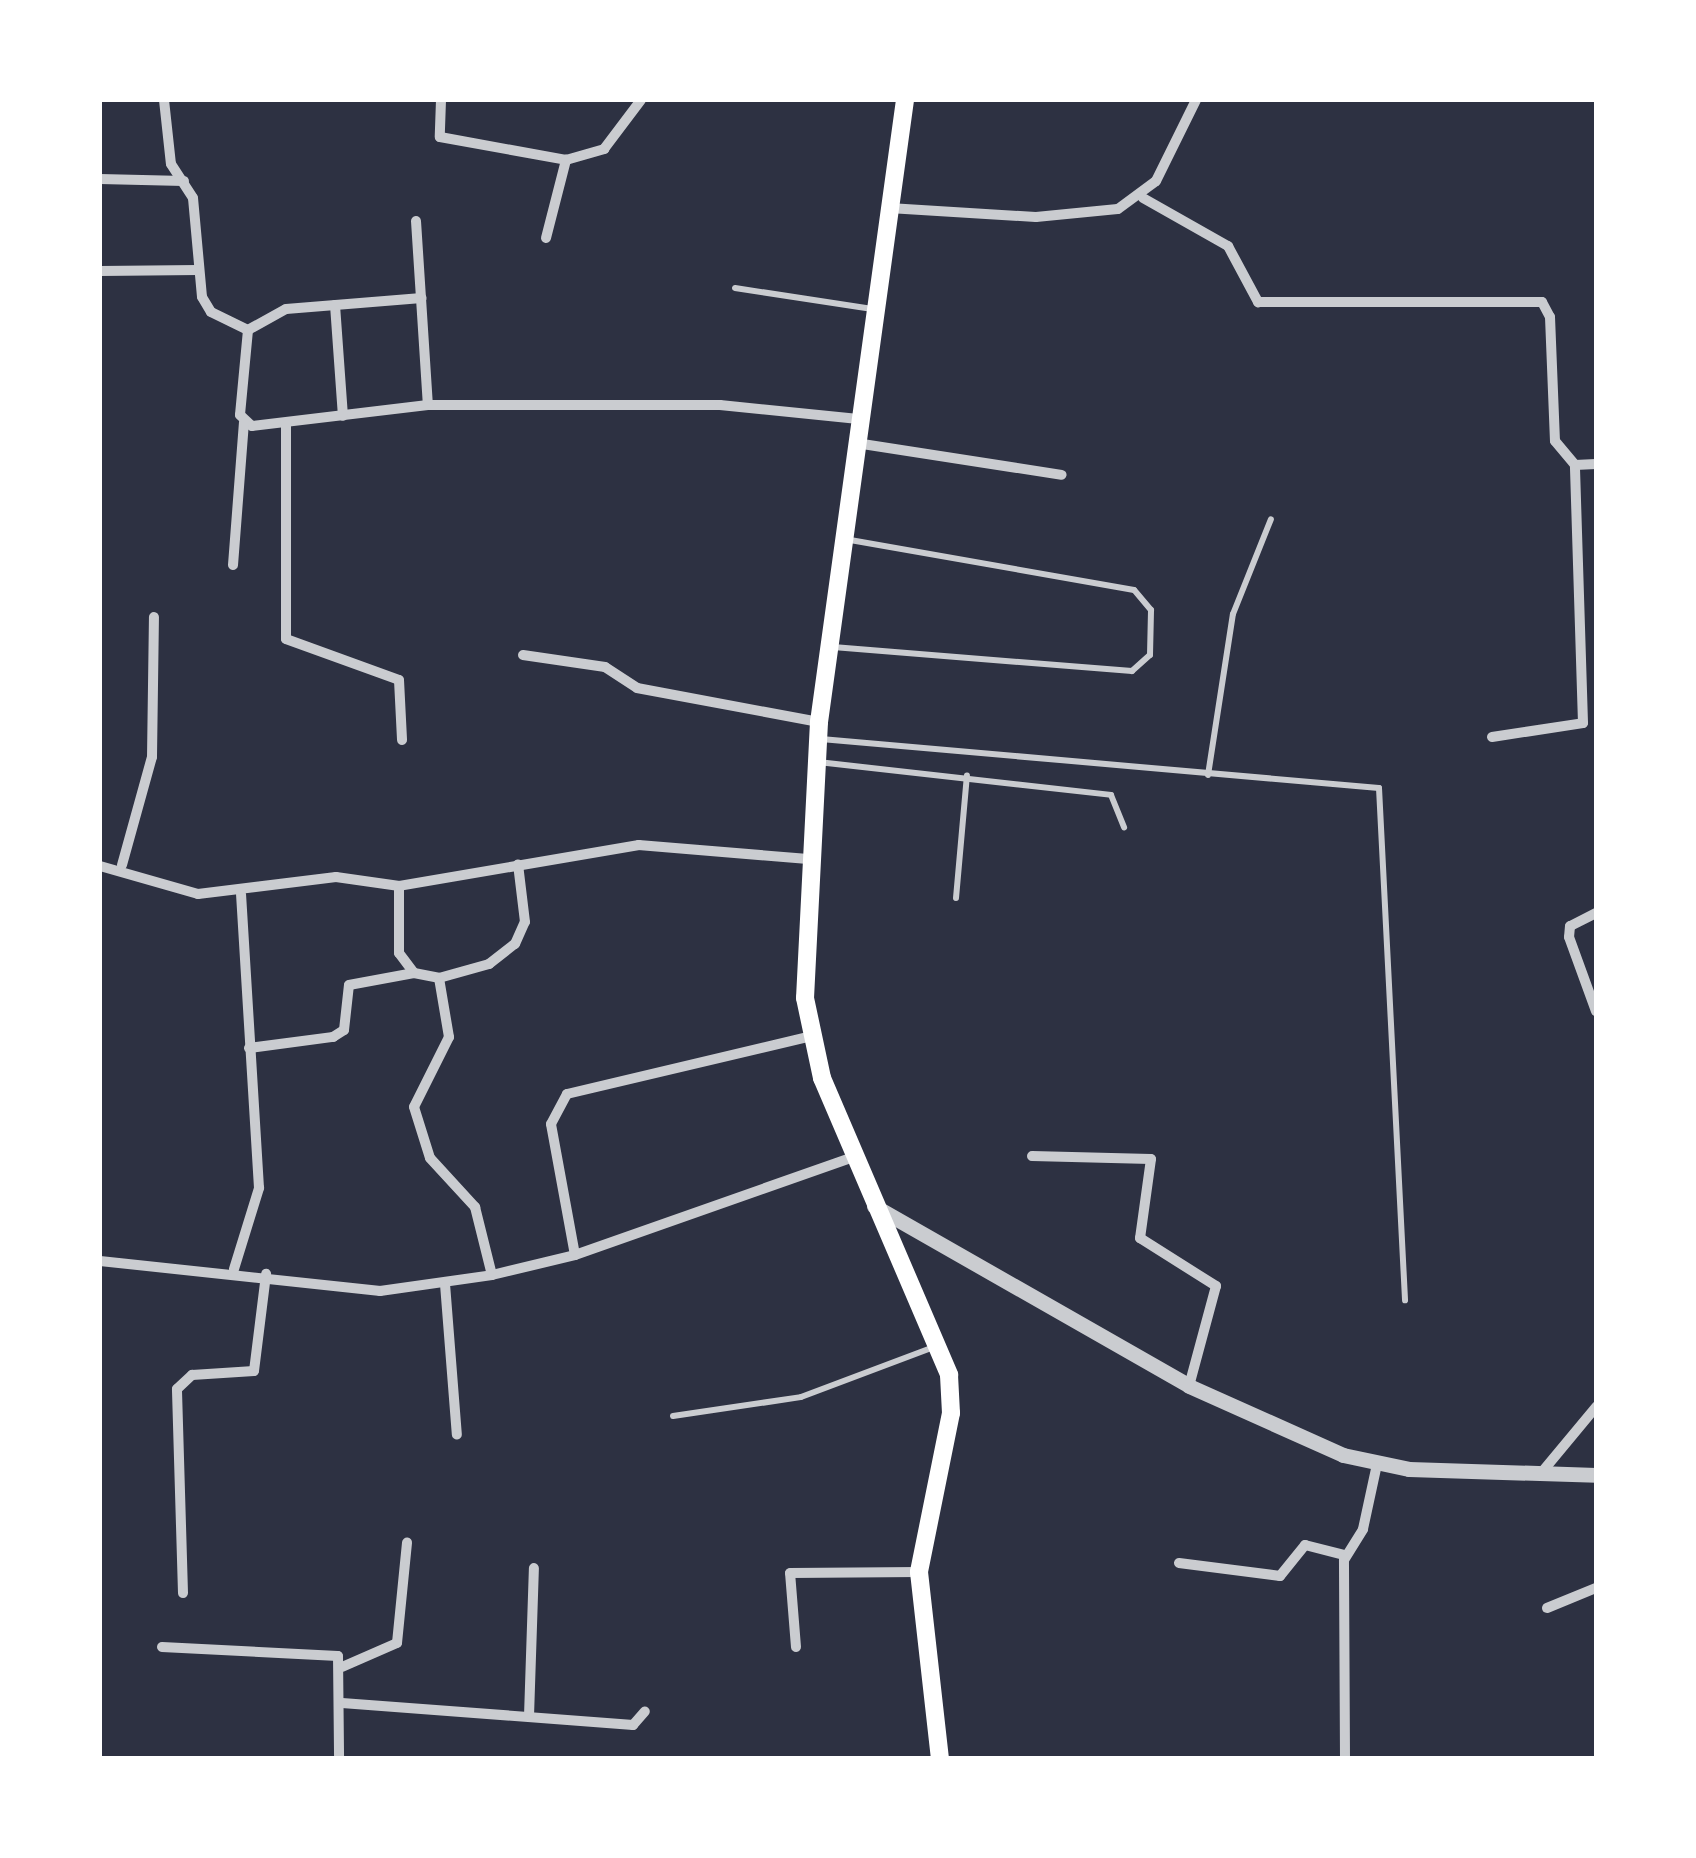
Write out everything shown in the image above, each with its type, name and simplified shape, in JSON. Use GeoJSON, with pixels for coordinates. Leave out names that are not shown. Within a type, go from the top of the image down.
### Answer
{"type":"FeatureCollection","features":[{"type":"Feature","properties":{"kind":"main road"},"geometry":{"type":"LineString","coordinates":[[905,100],[858,419],[819,730],[808,859],[809,1036],[874,1206],[940,1344],[951,1413],[919,1572],[940,1758]]}},
{"type":"Feature","properties":{"kind":"street"},"geometry":{"type":"LineString","coordinates":[[164,100],[171,164],[184,180],[198,270],[211,312],[248,330]]}},
{"type":"Feature","properties":{"kind":"street"},"geometry":{"type":"LineString","coordinates":[[440,100],[440,137],[566,160],[604,148],[640,100]]}},
{"type":"Feature","properties":{"kind":"street"},"geometry":{"type":"LineString","coordinates":[[1143,198],[1196,100]]}},
{"type":"Feature","properties":{"kind":"street"},"geometry":{"type":"LineString","coordinates":[[546,238],[566,160]]}},
{"type":"Feature","properties":{"kind":"street"},"geometry":{"type":"LineString","coordinates":[[100,179],[184,180]]}},
{"type":"Feature","properties":{"kind":"street"},"geometry":{"type":"LineString","coordinates":[[889,208],[1036,217],[1143,198],[1228,246],[1258,302],[1542,302],[1550,317],[1555,441],[1575,465],[1583,722],[1492,737]]}},
{"type":"Feature","properties":{"kind":"street"},"geometry":{"type":"LineString","coordinates":[[416,222],[428,406]]}},
{"type":"Feature","properties":{"kind":"street"},"geometry":{"type":"LineString","coordinates":[[100,271],[198,270]]}},
{"type":"Feature","properties":{"kind":"street"},"geometry":{"type":"LineString","coordinates":[[248,330],[269,314],[422,298]]}},
{"type":"Feature","properties":{"kind":"street"},"geometry":{"type":"LineString","coordinates":[[334,305],[342,416]]}},
{"type":"Feature","properties":{"kind":"street"},"geometry":{"type":"LineString","coordinates":[[233,565],[248,330]]}},
{"type":"Feature","properties":{"kind":"street"},"geometry":{"type":"LineString","coordinates":[[244,422],[286,425],[428,406],[720,405],[858,419]]}},
{"type":"Feature","properties":{"kind":"street"},"geometry":{"type":"LineString","coordinates":[[286,425],[286,639],[399,680],[402,740]]}},
{"type":"Feature","properties":{"kind":"street"},"geometry":{"type":"LineString","coordinates":[[855,442],[1062,475]]}},
{"type":"Feature","properties":{"kind":"street"},"geometry":{"type":"LineString","coordinates":[[1575,465],[1596,464]]}},
{"type":"Feature","properties":{"kind":"street"},"geometry":{"type":"LineString","coordinates":[[122,865],[152,757],[154,617]]}},
{"type":"Feature","properties":{"kind":"street"},"geometry":{"type":"LineString","coordinates":[[523,655],[605,667],[637,688],[819,730]]}},
{"type":"Feature","properties":{"kind":"street"},"geometry":{"type":"LineString","coordinates":[[100,866],[122,865],[177,890],[241,895],[336,877],[399,886],[640,845],[808,859]]}},
{"type":"Feature","properties":{"kind":"street"},"geometry":{"type":"LineString","coordinates":[[249,1048],[333,1036],[344,1030],[349,986],[414,973],[438,978],[489,964],[515,944],[525,922],[518,864]]}},
{"type":"Feature","properties":{"kind":"street"},"geometry":{"type":"LineString","coordinates":[[399,886],[400,953],[414,973]]}},
{"type":"Feature","properties":{"kind":"street"},"geometry":{"type":"LineString","coordinates":[[234,1269],[259,1188],[241,895]]}},
{"type":"Feature","properties":{"kind":"street"},"geometry":{"type":"LineString","coordinates":[[1596,913],[1570,926],[1569,936],[1596,1011]]}},
{"type":"Feature","properties":{"kind":"street"},"geometry":{"type":"LineString","coordinates":[[438,978],[447,1051],[422,1078],[414,1107],[430,1158],[475,1208],[492,1275]]}},
{"type":"Feature","properties":{"kind":"street"},"geometry":{"type":"LineString","coordinates":[[574,1256],[551,1124],[567,1094],[809,1036]]}},
{"type":"Feature","properties":{"kind":"street"},"geometry":{"type":"LineString","coordinates":[[1032,1156],[1152,1159],[1140,1238],[1216,1286],[1189,1386]]}},
{"type":"Feature","properties":{"kind":"street"},"geometry":{"type":"LineString","coordinates":[[100,1261],[234,1269],[380,1291],[445,1284],[574,1256],[854,1157]]}},
{"type":"Feature","properties":{"kind":"street"},"geometry":{"type":"LineString","coordinates":[[874,1206],[1266,1426],[1377,1464],[1596,1475]]}},
{"type":"Feature","properties":{"kind":"street"},"geometry":{"type":"LineString","coordinates":[[183,1592],[177,1388],[192,1375],[254,1372],[266,1274]]}},
{"type":"Feature","properties":{"kind":"street"},"geometry":{"type":"LineString","coordinates":[[445,1284],[457,1435]]}},
{"type":"Feature","properties":{"kind":"street"},"geometry":{"type":"LineString","coordinates":[[1542,1472],[1596,1406]]}},
{"type":"Feature","properties":{"kind":"street"},"geometry":{"type":"LineString","coordinates":[[1346,1758],[1344,1555],[1363,1529],[1377,1464]]}},
{"type":"Feature","properties":{"kind":"street"},"geometry":{"type":"LineString","coordinates":[[342,1666],[397,1643],[407,1542]]}},
{"type":"Feature","properties":{"kind":"street"},"geometry":{"type":"LineString","coordinates":[[1179,1563],[1285,1576],[1306,1544],[1344,1555]]}},
{"type":"Feature","properties":{"kind":"street"},"geometry":{"type":"LineString","coordinates":[[529,1716],[534,1568]]}},
{"type":"Feature","properties":{"kind":"street"},"geometry":{"type":"LineString","coordinates":[[796,1647],[790,1573],[919,1572]]}},
{"type":"Feature","properties":{"kind":"street"},"geometry":{"type":"LineString","coordinates":[[1547,1608],[1596,1588]]}},
{"type":"Feature","properties":{"kind":"street"},"geometry":{"type":"LineString","coordinates":[[162,1647],[332,1653],[342,1666],[339,1758]]}},
{"type":"Feature","properties":{"kind":"street"},"geometry":{"type":"LineString","coordinates":[[342,1703],[633,1725],[645,1710]]}},
{"type":"Feature","properties":{"kind":"lane"},"geometry":{"type":"LineString","coordinates":[[735,288],[875,310]]}},
{"type":"Feature","properties":{"kind":"lane"},"geometry":{"type":"LineString","coordinates":[[1208,775],[1233,614],[1271,519]]}},
{"type":"Feature","properties":{"kind":"lane"},"geometry":{"type":"LineString","coordinates":[[830,647],[1132,671],[1150,655],[1151,610],[1134,590],[843,539]]}},
{"type":"Feature","properties":{"kind":"lane"},"geometry":{"type":"LineString","coordinates":[[819,730],[1208,775],[1379,788],[1406,1300]]}},
{"type":"Feature","properties":{"kind":"lane"},"geometry":{"type":"LineString","coordinates":[[816,762],[967,775],[1111,796],[1124,827]]}},
{"type":"Feature","properties":{"kind":"lane"},"geometry":{"type":"LineString","coordinates":[[956,898],[967,775]]}},
{"type":"Feature","properties":{"kind":"lane"},"geometry":{"type":"LineString","coordinates":[[673,1416],[789,1400],[940,1344]]}}]}
